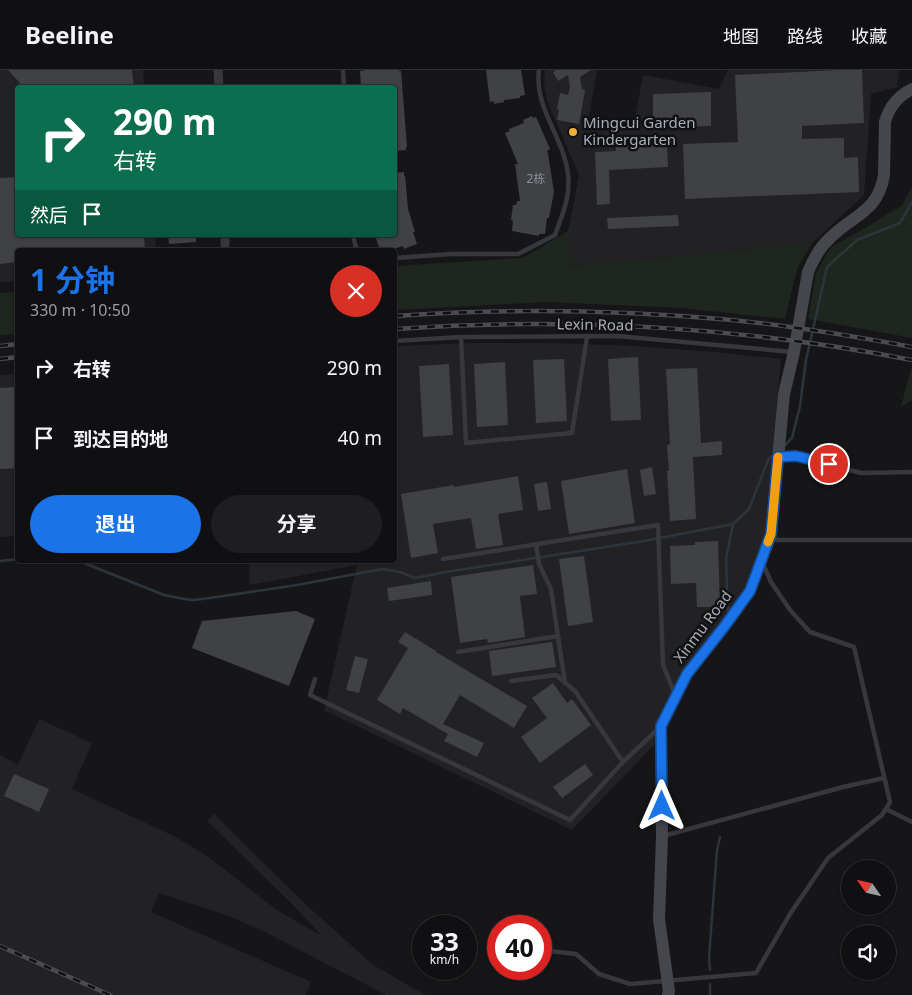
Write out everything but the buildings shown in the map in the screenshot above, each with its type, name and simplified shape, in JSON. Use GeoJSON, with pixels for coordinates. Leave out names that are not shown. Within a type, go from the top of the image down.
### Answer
{"type":"FeatureCollection","features":[{"type":"Feature","properties":{"kind":"street"},"geometry":{"type":"LineString","coordinates":[[218,70],[219,85]]}},
{"type":"Feature","properties":{"kind":"street"},"geometry":{"type":"LineString","coordinates":[[794,352],[806,282],[812,262],[830,237],[867,209],[876,198],[884,175],[885,122],[896,100],[912,90]]}},
{"type":"Feature","properties":{"kind":"street","name":"Xinmu Road"},"geometry":{"type":"LineString","coordinates":[[668,995],[659,919],[662,837],[661,726],[687,674],[750,591],[771,534],[784,394],[794,352]]}},
{"type":"Feature","properties":{"kind":"lane"},"geometry":{"type":"LineString","coordinates":[[343,70],[344,85]]}},
{"type":"Feature","properties":{"kind":"lane"},"geometry":{"type":"LineString","coordinates":[[397,258],[451,254],[518,254],[555,235],[566,205],[569,185],[568,174],[564,155],[543,105],[538,84],[539,70]]}},
{"type":"Feature","properties":{"kind":"lane"},"geometry":{"type":"LineString","coordinates":[[461,337],[466,443],[572,433],[587,336]]}},
{"type":"Feature","properties":{"kind":"lane","name":"Lexin Road"},"geometry":{"type":"LineString","coordinates":[[397,341],[461,337],[617,336],[794,352]]}},
{"type":"Feature","properties":{"kind":"lane"},"geometry":{"type":"LineString","coordinates":[[778,457],[796,456],[861,473],[912,472]]}},
{"type":"Feature","properties":{"kind":"lane"},"geometry":{"type":"LineString","coordinates":[[443,559],[658,525],[663,666],[676,696]]}},
{"type":"Feature","properties":{"kind":"lane"},"geometry":{"type":"LineString","coordinates":[[768,540],[912,540]]}},
{"type":"Feature","properties":{"kind":"lane"},"geometry":{"type":"LineString","coordinates":[[536,544],[538,564],[551,589],[565,683]]}},
{"type":"Feature","properties":{"kind":"lane"},"geometry":{"type":"LineString","coordinates":[[552,951],[576,954],[599,974],[630,984],[756,973],[790,914],[828,858],[882,815],[890,802],[854,647],[810,632],[790,610],[771,582],[761,560]]}},
{"type":"Feature","properties":{"kind":"lane"},"geometry":{"type":"LineString","coordinates":[[458,652],[558,636]]}},
{"type":"Feature","properties":{"kind":"lane"},"geometry":{"type":"LineString","coordinates":[[511,681],[556,675],[575,691],[623,762]]}},
{"type":"Feature","properties":{"kind":"lane"},"geometry":{"type":"LineString","coordinates":[[316,679],[310,695],[570,820],[623,762],[661,726]]}},
{"type":"Feature","properties":{"kind":"lane"},"geometry":{"type":"LineString","coordinates":[[662,837],[843,787],[884,778]]}},
{"type":"Feature","properties":{"kind":"lane"},"geometry":{"type":"LineString","coordinates":[[886,809],[912,822]]}},
{"type":"Feature","properties":{"kind":"shaded area"},"geometry":{"type":"Polygon","coordinates":[[[0,70],[143,70],[144,85],[15,85],[15,237],[155,237],[156,248],[15,248],[15,281],[0,282],[0,70]]]}},
{"type":"Feature","properties":{"kind":"shaded area"},"geometry":{"type":"Polygon","coordinates":[[[545,70],[597,70],[588,120],[633,128],[643,75],[719,89],[728,70],[899,70],[897,87],[871,94],[864,195],[812,243],[570,266],[568,231],[579,175],[548,103],[544,83],[545,70]]]}},
{"type":"Feature","properties":{"kind":"shaded area"},"geometry":{"type":"Polygon","coordinates":[[[912,187],[912,338],[808,319],[816,273],[831,247],[902,205],[912,187]]]}},
{"type":"Feature","properties":{"kind":"shaded area"},"geometry":{"type":"Polygon","coordinates":[[[568,231],[570,266],[812,243],[797,269],[785,319],[682,308],[546,302],[397,310],[397,266],[523,258],[568,231]]]}},
{"type":"Feature","properties":{"kind":"shaded area"},"geometry":{"type":"Polygon","coordinates":[[[15,292],[15,334],[0,335],[0,293],[15,292]]]}},
{"type":"Feature","properties":{"kind":"shaded area"},"geometry":{"type":"Polygon","coordinates":[[[554,343],[634,346],[781,359],[765,533],[745,589],[720,624],[656,743],[572,830],[324,710],[357,565],[250,585],[249,563],[397,563],[397,346],[554,343]]]}},
{"type":"Feature","properties":{"kind":"shaded area"},"geometry":{"type":"Polygon","coordinates":[[[912,365],[912,400],[901,407],[912,365]]]}},
{"type":"Feature","properties":{"kind":"shaded area"},"geometry":{"type":"Polygon","coordinates":[[[15,374],[15,536],[0,537],[0,375],[15,374]]]}},
{"type":"Feature","properties":{"kind":"shaded area"},"geometry":{"type":"Polygon","coordinates":[[[39,719],[92,743],[72,789],[174,836],[207,856],[277,910],[322,936],[207,821],[214,814],[302,901],[372,964],[425,995],[386,995],[265,932],[229,916],[159,893],[151,912],[311,982],[306,995],[0,995],[0,755],[18,765],[39,719]]]}},
{"type":"Feature","properties":{"kind":"waterway"},"geometry":{"type":"LineString","coordinates":[[785,445],[792,438],[800,406],[806,360],[827,267],[857,240],[900,223],[912,202]]}},
{"type":"Feature","properties":{"kind":"waterway"},"geometry":{"type":"LineString","coordinates":[[84,563],[164,595],[194,600],[297,585],[382,569],[400,572],[415,578],[644,541],[733,524],[749,509],[768,460],[773,455]]}},
{"type":"Feature","properties":{"kind":"waterway"},"geometry":{"type":"LineString","coordinates":[[728,612],[726,559],[733,524]]}},
{"type":"Feature","properties":{"kind":"waterway"},"geometry":{"type":"LineString","coordinates":[[0,561],[15,559]]}},
{"type":"Feature","properties":{"kind":"waterway"},"geometry":{"type":"LineString","coordinates":[[710,970],[709,958],[717,850],[720,837]]}},
{"type":"Feature","properties":{"kind":"waterway"},"geometry":{"type":"LineString","coordinates":[[710,984],[710,995]]}},
{"type":"Feature","properties":{"kind":"railway"},"geometry":{"type":"LineString","coordinates":[[397,316],[521,311],[648,314],[777,325],[912,347]]}},
{"type":"Feature","properties":{"kind":"railway"},"geometry":{"type":"LineString","coordinates":[[397,329],[525,324],[655,328],[784,340],[912,360]]}},
{"type":"Feature","properties":{"kind":"railway"},"geometry":{"type":"LineString","coordinates":[[0,346],[15,344]]}},
{"type":"Feature","properties":{"kind":"railway"},"geometry":{"type":"LineString","coordinates":[[0,359],[15,357]]}},
{"type":"Feature","properties":{"kind":"railway"},"geometry":{"type":"LineString","coordinates":[[0,946],[110,995]]}},
{"type":"Feature","properties":{"kind":"slow traffic"},"geometry":{"type":"LineString","coordinates":[[768,542],[771,534],[778,457]]}},
{"type":"Feature","properties":{"kind":"place","name":"Mingcui Garden Kindergarten"},"geometry":{"type":"Point","coordinates":[573,132]}},
{"type":"Feature","properties":{"kind":"route"},"geometry":{"type":"LineString","coordinates":[[662,806],[661,726],[687,674],[750,591],[771,534],[778,457],[796,456],[829,464]]}}]}
